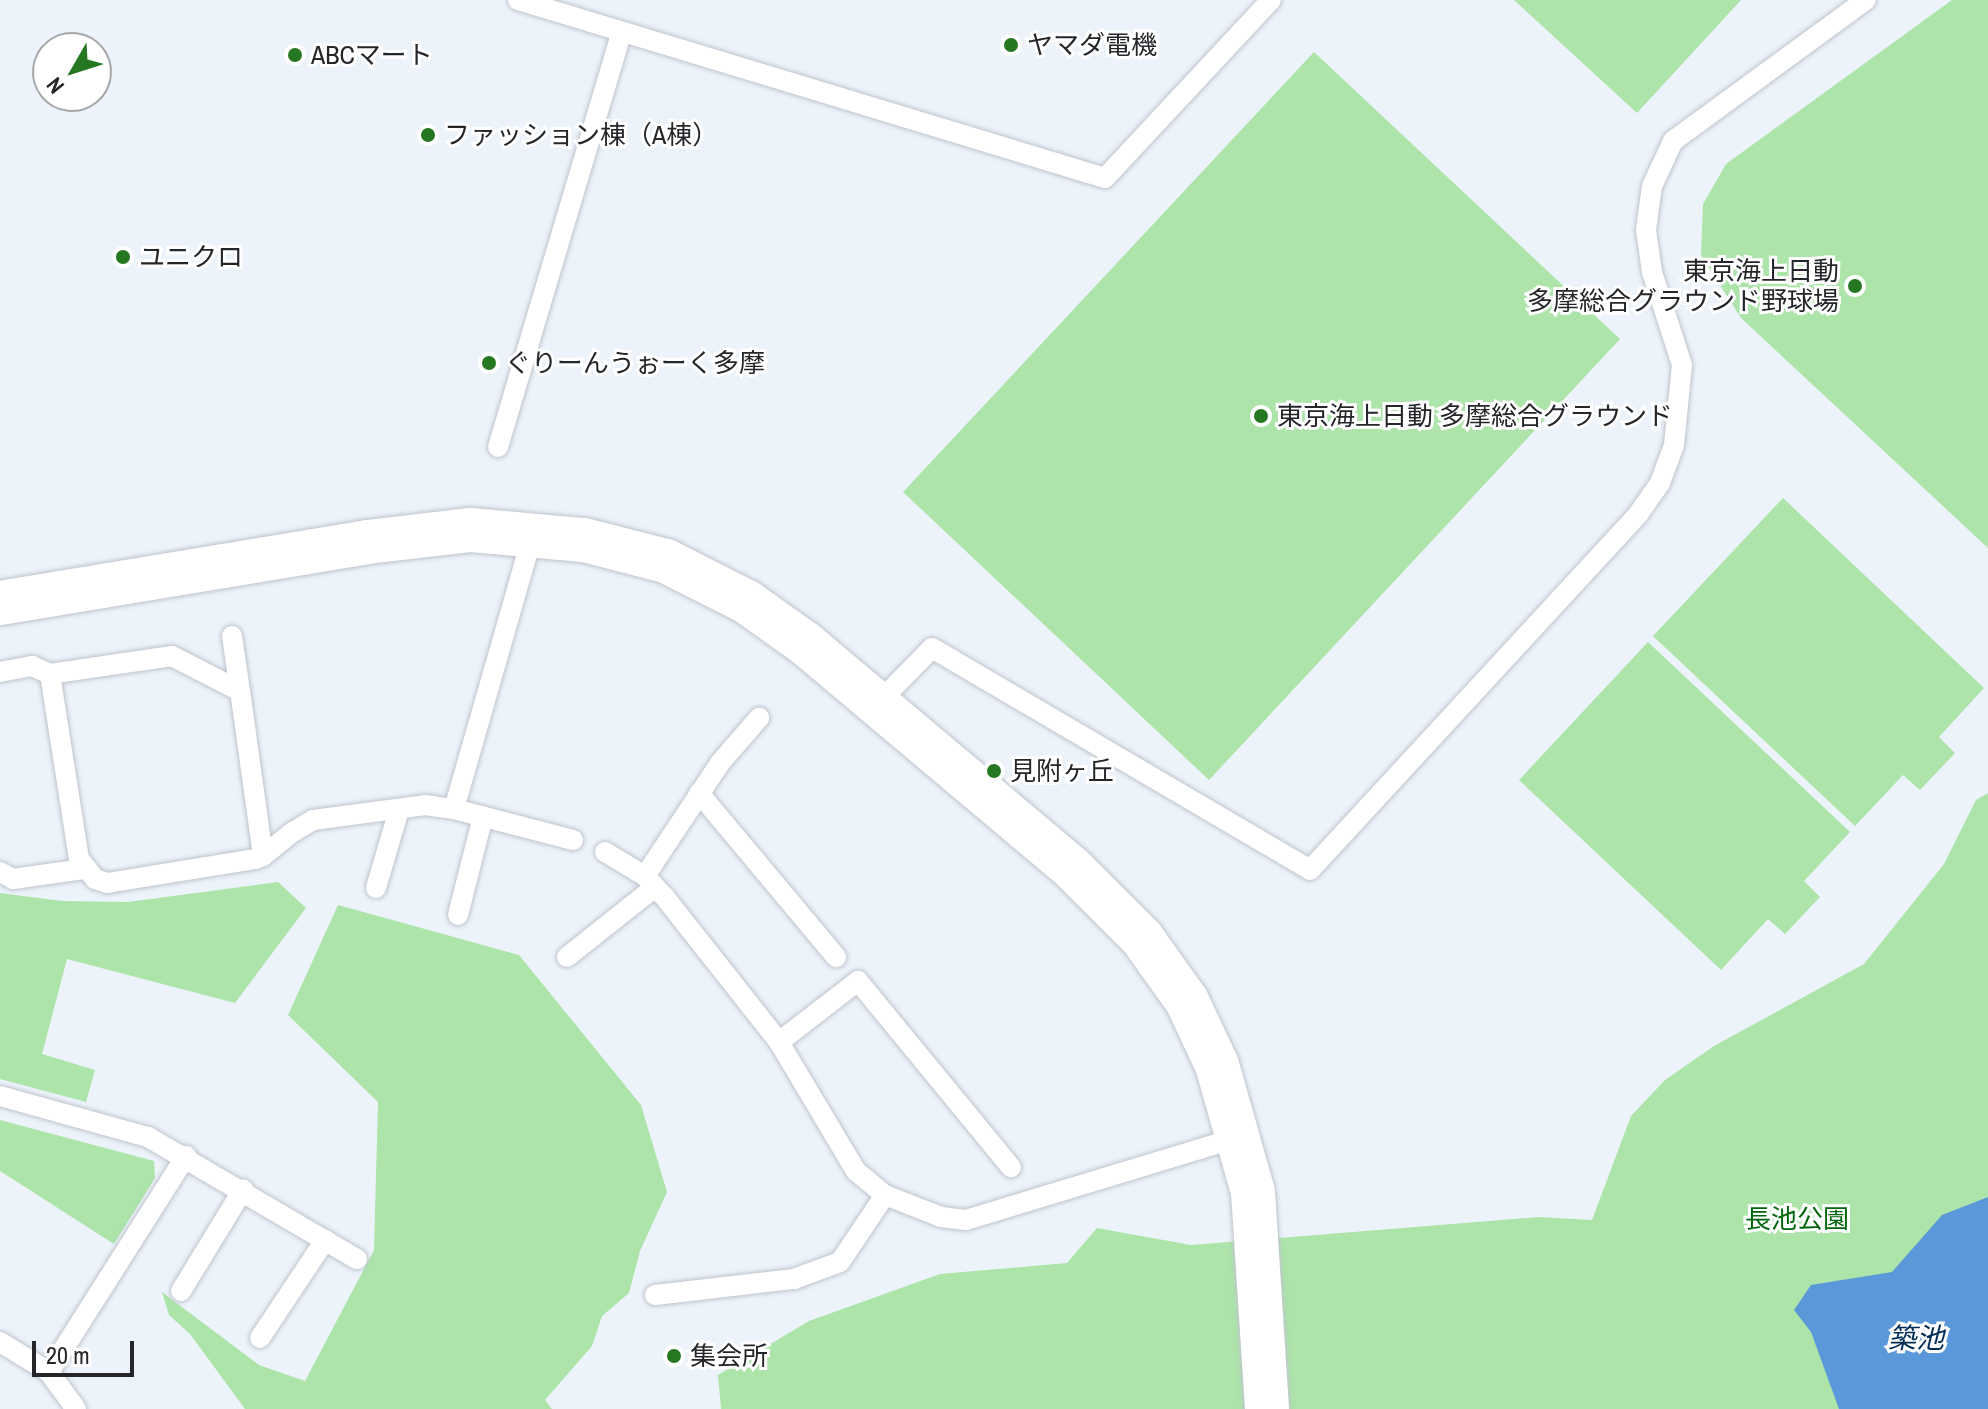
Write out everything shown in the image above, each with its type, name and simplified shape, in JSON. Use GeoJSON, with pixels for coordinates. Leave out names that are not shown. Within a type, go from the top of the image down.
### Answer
{"type":"FeatureCollection","features":[{"type":"Feature","properties":{"kind":"street"},"geometry":{"type":"LineString","coordinates":[[0,603],[367,542],[471,530],[584,540],[666,561],[747,602],[877,704],[1074,870],[1142,938],[1187,1001],[1217,1065],[1240,1137],[1259,1232],[1267,1403]]}},
{"type":"Feature","properties":{"kind":"lane"},"geometry":{"type":"LineString","coordinates":[[518,0],[1105,178],[1271,0]]}},
{"type":"Feature","properties":{"kind":"lane"},"geometry":{"type":"LineString","coordinates":[[877,704],[932,648],[1310,870],[1639,513],[1660,483],[1679,421],[1682,365],[1671,318],[1652,272],[1646,230],[1652,186],[1673,141],[1866,0]]}},
{"type":"Feature","properties":{"kind":"lane"},"geometry":{"type":"LineString","coordinates":[[498,447],[622,32]]}},
{"type":"Feature","properties":{"kind":"lane"},"geometry":{"type":"LineString","coordinates":[[454,809],[533,534]]}},
{"type":"Feature","properties":{"kind":"lane"},"geometry":{"type":"LineString","coordinates":[[232,636],[263,856]]}},
{"type":"Feature","properties":{"kind":"lane"},"geometry":{"type":"LineString","coordinates":[[0,672],[32,666],[50,674],[172,656],[240,691]]}},
{"type":"Feature","properties":{"kind":"lane"},"geometry":{"type":"LineString","coordinates":[[50,674],[83,869]]}},
{"type":"Feature","properties":{"kind":"lane"},"geometry":{"type":"LineString","coordinates":[[567,957],[650,881],[699,793],[759,718]]}},
{"type":"Feature","properties":{"kind":"lane"},"geometry":{"type":"LineString","coordinates":[[699,793],[836,957]]}},
{"type":"Feature","properties":{"kind":"lane"},"geometry":{"type":"LineString","coordinates":[[0,872],[13,879],[83,869],[107,883],[263,856],[313,820],[425,805],[454,809],[573,840]]}},
{"type":"Feature","properties":{"kind":"lane"},"geometry":{"type":"LineString","coordinates":[[376,888],[399,810]]}},
{"type":"Feature","properties":{"kind":"lane"},"geometry":{"type":"LineString","coordinates":[[458,915],[483,816]]}},
{"type":"Feature","properties":{"kind":"lane"},"geometry":{"type":"LineString","coordinates":[[605,852],[650,881],[779,1042],[856,1171],[885,1195],[941,1217],[966,1220],[1240,1137]]}},
{"type":"Feature","properties":{"kind":"lane"},"geometry":{"type":"LineString","coordinates":[[779,1042],[858,981],[1011,1167]]}},
{"type":"Feature","properties":{"kind":"lane"},"geometry":{"type":"LineString","coordinates":[[0,1096],[148,1137],[186,1156],[357,1259]]}},
{"type":"Feature","properties":{"kind":"lane"},"geometry":{"type":"LineString","coordinates":[[49,1372],[186,1156]]}},
{"type":"Feature","properties":{"kind":"lane"},"geometry":{"type":"LineString","coordinates":[[181,1291],[243,1190]]}},
{"type":"Feature","properties":{"kind":"lane"},"geometry":{"type":"LineString","coordinates":[[655,1295],[794,1279],[840,1262],[885,1195]]}},
{"type":"Feature","properties":{"kind":"lane"},"geometry":{"type":"LineString","coordinates":[[260,1338],[325,1240]]}},
{"type":"Feature","properties":{"kind":"lane"},"geometry":{"type":"LineString","coordinates":[[0,1342],[49,1372],[76,1409]]}},
{"type":"Feature","properties":{"kind":"green space"},"geometry":{"type":"Polygon","coordinates":[[[1514,0],[1741,0],[1637,113],[1514,0]]]}},
{"type":"Feature","properties":{"kind":"green space","name":"東京海上日動 多摩総合グラウンド野球場"},"geometry":{"type":"Polygon","coordinates":[[[1952,0],[1988,0],[1988,548],[1741,318],[1701,255],[1703,204],[1726,164],[1952,0]]]}},
{"type":"Feature","properties":{"kind":"green space","name":"東京海上日動 多摩総合グラウンド"},"geometry":{"type":"Polygon","coordinates":[[[1314,52],[1620,339],[1209,780],[903,492],[1314,52]]]}},
{"type":"Feature","properties":{"kind":"green space"},"geometry":{"type":"Polygon","coordinates":[[[1783,498],[1984,688],[1939,737],[1955,753],[1920,790],[1903,775],[1855,826],[1653,636],[1783,498]]]}},
{"type":"Feature","properties":{"kind":"green space"},"geometry":{"type":"Polygon","coordinates":[[[1648,642],[1850,832],[1804,881],[1820,897],[1785,934],[1768,919],[1721,970],[1519,780],[1648,642]]]}},
{"type":"Feature","properties":{"kind":"green space","name":"長池公園"},"geometry":{"type":"Polygon","coordinates":[[[1988,793],[1988,1409],[721,1409],[718,1375],[809,1321],[940,1274],[1067,1263],[1097,1228],[1191,1245],[1540,1217],[1592,1220],[1631,1116],[1665,1080],[1714,1046],[1864,964],[1944,864],[1976,800],[1988,793]]]}},
{"type":"Feature","properties":{"kind":"green space"},"geometry":{"type":"Polygon","coordinates":[[[278,882],[306,908],[235,1003],[67,959],[42,1054],[95,1070],[86,1102],[0,1079],[0,893],[62,901],[128,902],[278,882]]]}},
{"type":"Feature","properties":{"kind":"green space"},"geometry":{"type":"Polygon","coordinates":[[[338,905],[519,955],[641,1105],[667,1192],[640,1251],[629,1293],[602,1316],[592,1346],[545,1400],[552,1409],[245,1409],[190,1334],[169,1315],[162,1292],[259,1365],[305,1381],[374,1250],[378,1102],[288,1015],[338,905]]]}},
{"type":"Feature","properties":{"kind":"green space"},"geometry":{"type":"Polygon","coordinates":[[[0,1120],[154,1161],[155,1178],[114,1244],[0,1171],[0,1120]]]}},
{"type":"Feature","properties":{"kind":"water","name":"築池"},"geometry":{"type":"Polygon","coordinates":[[[1988,1197],[1988,1409],[1839,1409],[1811,1332],[1794,1310],[1811,1285],[1892,1272],[1942,1215],[1988,1197]]]}},
{"type":"Feature","properties":{"kind":"place","name":"ヤマダ電機"},"geometry":{"type":"Point","coordinates":[1011,45]}},
{"type":"Feature","properties":{"kind":"place","name":"ABCマート"},"geometry":{"type":"Point","coordinates":[295,55]}},
{"type":"Feature","properties":{"kind":"place","name":"ファッション棟（A棟）"},"geometry":{"type":"Point","coordinates":[428,135]}},
{"type":"Feature","properties":{"kind":"place","name":"ユニクロ"},"geometry":{"type":"Point","coordinates":[123,257]}},
{"type":"Feature","properties":{"kind":"place","name":"東京海上日動 多摩総合グラウンド野球場"},"geometry":{"type":"Point","coordinates":[1855,286]}},
{"type":"Feature","properties":{"kind":"place","name":"ぐりーんうぉーく多摩"},"geometry":{"type":"Point","coordinates":[489,363]}},
{"type":"Feature","properties":{"kind":"place","name":"東京海上日動 多摩総合グラウンド"},"geometry":{"type":"Point","coordinates":[1261,416]}},
{"type":"Feature","properties":{"kind":"place","name":"見附ヶ丘"},"geometry":{"type":"Point","coordinates":[994,771]}},
{"type":"Feature","properties":{"kind":"place","name":"集会所"},"geometry":{"type":"Point","coordinates":[674,1356]}}]}
